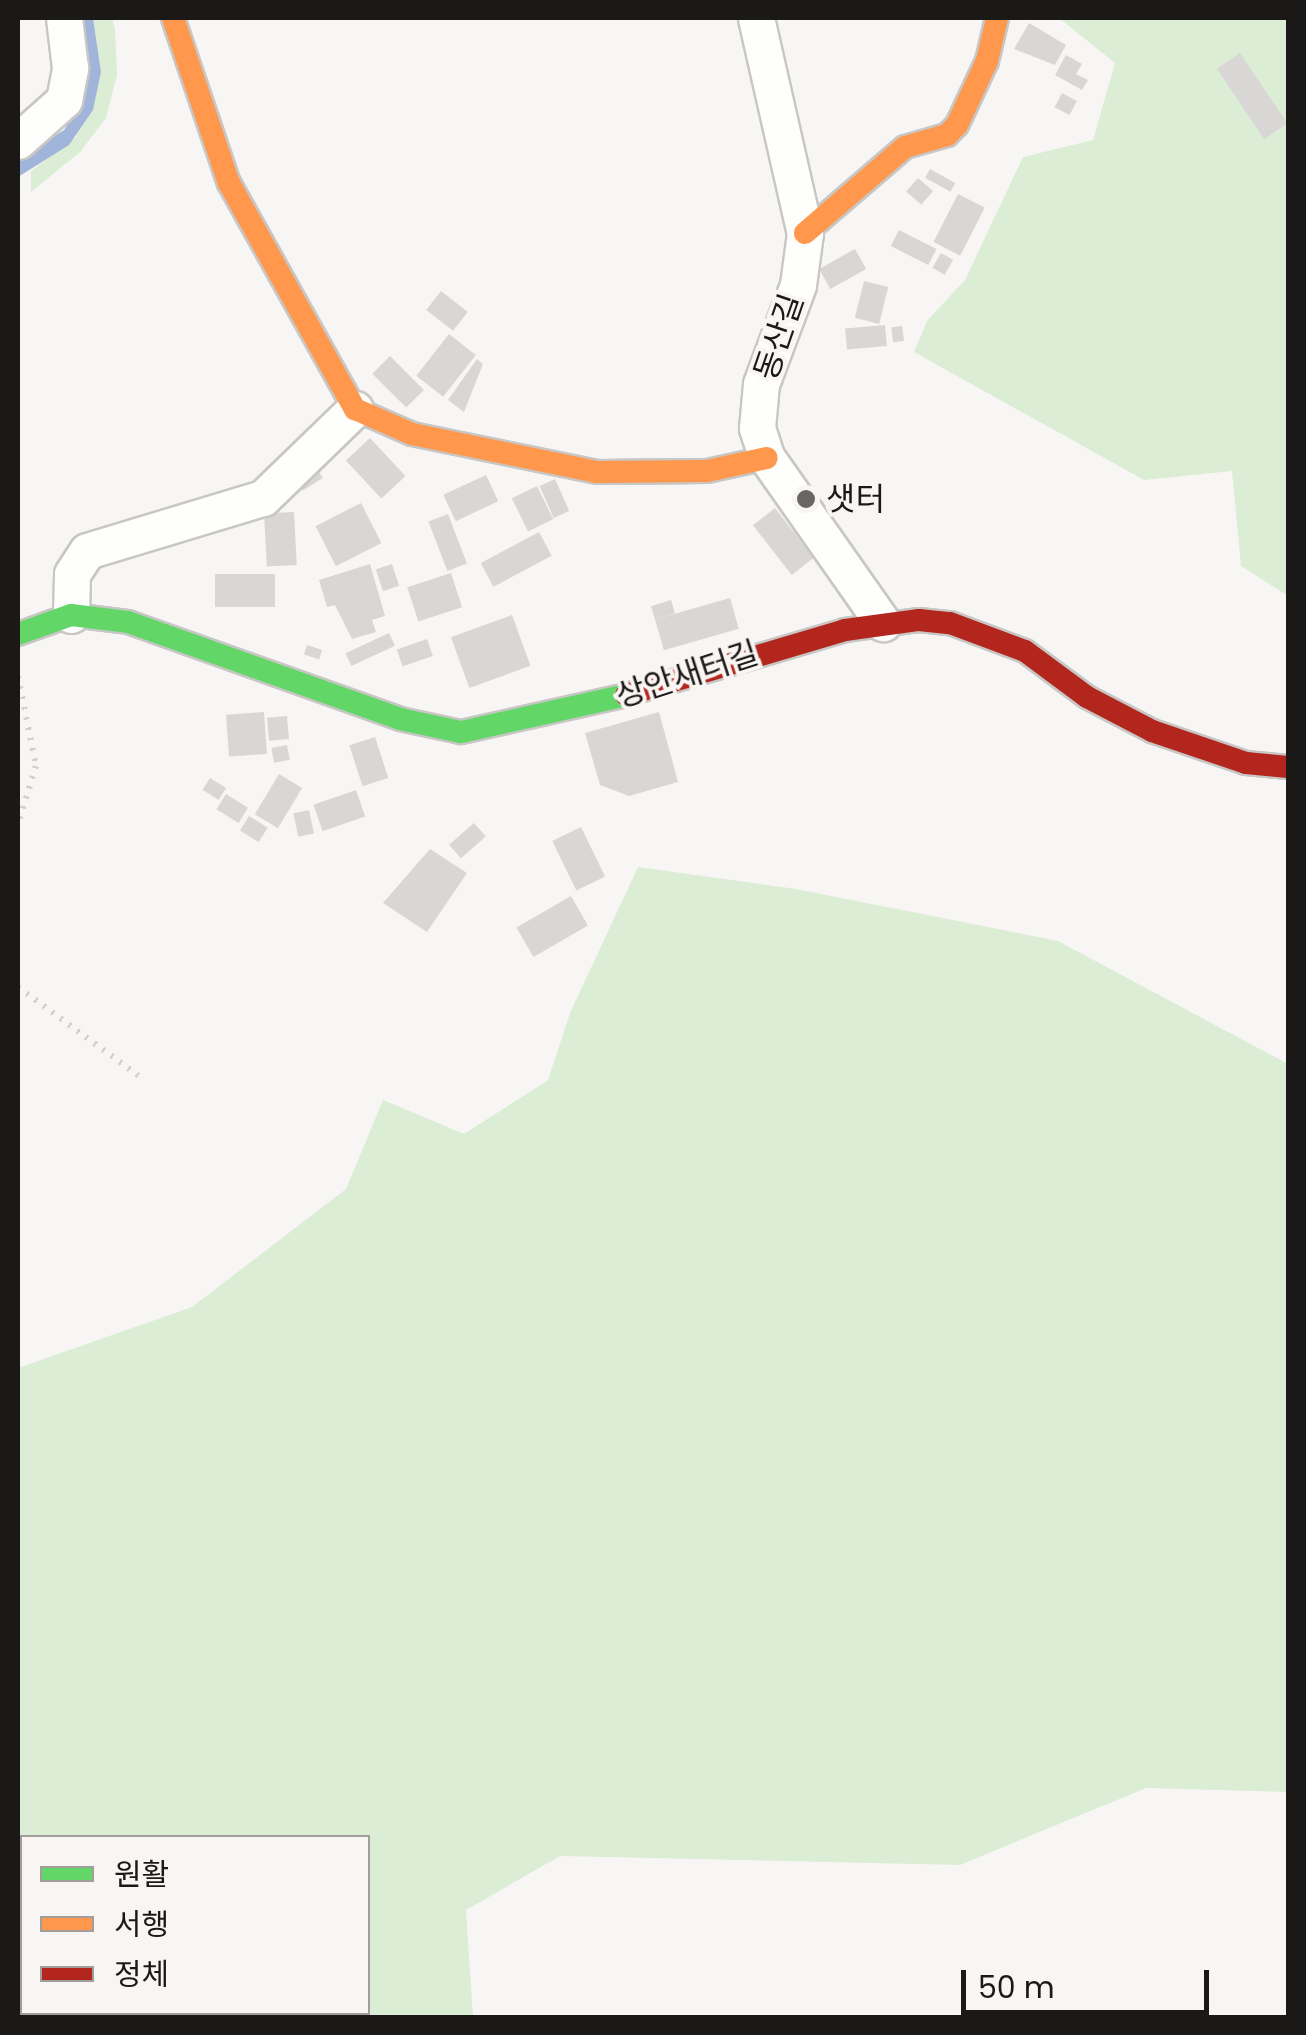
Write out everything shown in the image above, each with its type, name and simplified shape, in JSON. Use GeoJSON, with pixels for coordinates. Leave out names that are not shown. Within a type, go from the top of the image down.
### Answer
{"type":"FeatureCollection","features":[{"type":"Feature","properties":{"kind":"street"},"geometry":{"type":"LineString","coordinates":[[18,141],[64,100],[70,68],[64,18]]}},
{"type":"Feature","properties":{"kind":"street"},"geometry":{"type":"LineString","coordinates":[[173,18],[229,183],[355,408],[412,434],[597,472],[707,470],[767,458]]}},
{"type":"Feature","properties":{"kind":"street","name":"동산길"},"geometry":{"type":"LineString","coordinates":[[756,18],[805,233],[798,285],[756,410],[767,458],[882,623]]}},
{"type":"Feature","properties":{"kind":"street"},"geometry":{"type":"LineString","coordinates":[[805,233],[905,146],[948,135],[957,125],[987,61],[997,18]]}},
{"type":"Feature","properties":{"kind":"street"},"geometry":{"type":"LineString","coordinates":[[71,615],[72,574],[87,551],[263,498],[355,408]]}},
{"type":"Feature","properties":{"kind":"street","name":"상안새터길"},"geometry":{"type":"LineString","coordinates":[[18,634],[71,615],[163,631],[400,719],[461,732],[650,690],[783,644],[882,623],[950,624],[991,636],[1152,731],[1246,763],[1288,767]]}},
{"type":"Feature","properties":{"kind":"path"},"geometry":{"type":"LineString","coordinates":[[18,676],[36,766],[18,824]]}},
{"type":"Feature","properties":{"kind":"path"},"geometry":{"type":"LineString","coordinates":[[18,987],[140,1077]]}},
{"type":"Feature","properties":{"kind":"green space"},"geometry":{"type":"Polygon","coordinates":[[[93,18],[112,18],[115,29],[117,75],[106,118],[80,152],[31,192],[31,171],[76,137],[101,72],[93,18]]]}},
{"type":"Feature","properties":{"kind":"green space"},"geometry":{"type":"Polygon","coordinates":[[[1059,18],[1288,18],[1288,596],[1241,566],[1232,471],[1144,480],[914,352],[927,321],[965,280],[1023,157],[1093,140],[1115,63],[1059,18]]]}},
{"type":"Feature","properties":{"kind":"green space"},"geometry":{"type":"Polygon","coordinates":[[[638,867],[796,889],[1058,941],[1288,1064],[1288,1792],[1146,1788],[960,1865],[560,1856],[466,1910],[473,2017],[18,2017],[18,1368],[192,1307],[346,1189],[383,1100],[464,1134],[548,1080],[570,1013],[638,867]]]}},
{"type":"Feature","properties":{"kind":"water"},"geometry":{"type":"Polygon","coordinates":[[[84,18],[93,18],[101,72],[93,110],[69,145],[18,177],[18,158],[64,130],[83,100],[84,18]]]}},
{"type":"Feature","properties":{"kind":"building"},"geometry":{"type":"Polygon","coordinates":[[[1029,23],[1066,45],[1055,65],[1014,49],[1029,23]]]}},
{"type":"Feature","properties":{"kind":"building"},"geometry":{"type":"Polygon","coordinates":[[[1240,53],[1288,123],[1264,139],[1217,69],[1240,53]]]}},
{"type":"Feature","properties":{"kind":"building"},"geometry":{"type":"Polygon","coordinates":[[[1066,55],[1082,64],[1076,74],[1088,80],[1082,90],[1055,75],[1066,55]]]}},
{"type":"Feature","properties":{"kind":"building"},"geometry":{"type":"Polygon","coordinates":[[[1062,93],[1077,101],[1069,115],[1054,107],[1062,93]]]}},
{"type":"Feature","properties":{"kind":"building"},"geometry":{"type":"Polygon","coordinates":[[[930,169],[955,183],[951,192],[925,178],[930,169]]]}},
{"type":"Feature","properties":{"kind":"building"},"geometry":{"type":"Polygon","coordinates":[[[918,178],[933,191],[921,205],[906,192],[918,178]]]}},
{"type":"Feature","properties":{"kind":"building"},"geometry":{"type":"Polygon","coordinates":[[[958,194],[985,208],[960,256],[933,242],[958,194]]]}},
{"type":"Feature","properties":{"kind":"building"},"geometry":{"type":"Polygon","coordinates":[[[899,230],[936,249],[928,265],[891,246],[899,230]]]}},
{"type":"Feature","properties":{"kind":"building"},"geometry":{"type":"Polygon","coordinates":[[[855,249],[866,269],[830,289],[819,269],[855,249]]]}},
{"type":"Feature","properties":{"kind":"building"},"geometry":{"type":"Polygon","coordinates":[[[941,253],[953,260],[945,275],[932,268],[941,253]]]}},
{"type":"Feature","properties":{"kind":"building"},"geometry":{"type":"Polygon","coordinates":[[[864,281],[888,287],[879,324],[855,318],[864,281]]]}},
{"type":"Feature","properties":{"kind":"building"},"geometry":{"type":"Polygon","coordinates":[[[441,291],[468,312],[453,331],[426,310],[441,291]]]}},
{"type":"Feature","properties":{"kind":"building"},"geometry":{"type":"Polygon","coordinates":[[[885,325],[887,346],[847,349],[845,328],[885,325]]]}},
{"type":"Feature","properties":{"kind":"building"},"geometry":{"type":"Polygon","coordinates":[[[902,326],[904,341],[893,342],[891,328],[902,326]]]}},
{"type":"Feature","properties":{"kind":"building"},"geometry":{"type":"Polygon","coordinates":[[[449,334],[476,355],[443,397],[416,376],[449,334]]]}},
{"type":"Feature","properties":{"kind":"building"},"geometry":{"type":"Polygon","coordinates":[[[390,356],[424,390],[406,408],[372,374],[390,356]]]}},
{"type":"Feature","properties":{"kind":"building"},"geometry":{"type":"Polygon","coordinates":[[[477,359],[483,364],[464,412],[448,400],[477,359]]]}},
{"type":"Feature","properties":{"kind":"building"},"geometry":{"type":"Polygon","coordinates":[[[370,438],[405,476],[381,499],[346,461],[370,438]]]}},
{"type":"Feature","properties":{"kind":"building"},"geometry":{"type":"Polygon","coordinates":[[[316,467],[323,478],[303,491],[296,480],[316,467]]]}},
{"type":"Feature","properties":{"kind":"building"},"geometry":{"type":"Polygon","coordinates":[[[486,475],[498,501],[456,521],[443,495],[486,475]]]}},
{"type":"Feature","properties":{"kind":"building"},"geometry":{"type":"Polygon","coordinates":[[[555,479],[569,511],[554,518],[539,486],[555,479]]]}},
{"type":"Feature","properties":{"kind":"building"},"geometry":{"type":"Polygon","coordinates":[[[537,486],[553,519],[528,532],[512,498],[537,486]]]}},
{"type":"Feature","properties":{"kind":"building"},"geometry":{"type":"Polygon","coordinates":[[[361,503],[381,543],[336,566],[316,526],[361,503]]]}},
{"type":"Feature","properties":{"kind":"building"},"geometry":{"type":"Polygon","coordinates":[[[775,508],[814,558],[792,575],[753,525],[775,508]]]}},
{"type":"Feature","properties":{"kind":"building"},"geometry":{"type":"Polygon","coordinates":[[[294,512],[297,565],[267,566],[264,514],[294,512]]]}},
{"type":"Feature","properties":{"kind":"building"},"geometry":{"type":"Polygon","coordinates":[[[448,514],[467,563],[447,571],[428,522],[448,514]]]}},
{"type":"Feature","properties":{"kind":"building"},"geometry":{"type":"Polygon","coordinates":[[[539,532],[552,556],[493,587],[481,563],[539,532]]]}},
{"type":"Feature","properties":{"kind":"building"},"geometry":{"type":"Polygon","coordinates":[[[370,564],[385,616],[372,620],[376,632],[352,639],[335,605],[327,607],[319,580],[370,564]]]}},
{"type":"Feature","properties":{"kind":"building"},"geometry":{"type":"Polygon","coordinates":[[[392,564],[399,586],[383,591],[376,569],[392,564]]]}},
{"type":"Feature","properties":{"kind":"building"},"geometry":{"type":"Polygon","coordinates":[[[451,573],[462,607],[418,621],[407,587],[451,573]]]}},
{"type":"Feature","properties":{"kind":"building"},"geometry":{"type":"Polygon","coordinates":[[[215,574],[275,574],[275,607],[215,607],[215,574]]]}},
{"type":"Feature","properties":{"kind":"building"},"geometry":{"type":"Polygon","coordinates":[[[730,598],[739,629],[664,650],[655,619],[730,598]]]}},
{"type":"Feature","properties":{"kind":"building"},"geometry":{"type":"Polygon","coordinates":[[[671,600],[675,613],[655,620],[651,606],[671,600]]]}},
{"type":"Feature","properties":{"kind":"building"},"geometry":{"type":"Polygon","coordinates":[[[512,615],[530,666],[469,688],[451,637],[512,615]]]}},
{"type":"Feature","properties":{"kind":"building"},"geometry":{"type":"Polygon","coordinates":[[[389,633],[395,646],[351,666],[345,653],[389,633]]]}},
{"type":"Feature","properties":{"kind":"building"},"geometry":{"type":"Polygon","coordinates":[[[427,639],[433,656],[403,666],[397,649],[427,639]]]}},
{"type":"Feature","properties":{"kind":"building"},"geometry":{"type":"Polygon","coordinates":[[[307,645],[322,650],[319,659],[304,655],[307,645]]]}},
{"type":"Feature","properties":{"kind":"building"},"geometry":{"type":"Polygon","coordinates":[[[264,712],[267,754],[229,757],[226,715],[264,712]]]}},
{"type":"Feature","properties":{"kind":"building"},"geometry":{"type":"Polygon","coordinates":[[[659,712],[678,782],[629,796],[600,785],[585,733],[659,712]]]}},
{"type":"Feature","properties":{"kind":"building"},"geometry":{"type":"Polygon","coordinates":[[[287,716],[289,739],[269,741],[267,718],[287,716]]]}},
{"type":"Feature","properties":{"kind":"building"},"geometry":{"type":"Polygon","coordinates":[[[375,737],[388,778],[363,786],[349,745],[375,737]]]}},
{"type":"Feature","properties":{"kind":"building"},"geometry":{"type":"Polygon","coordinates":[[[287,745],[290,760],[274,763],[271,748],[287,745]]]}},
{"type":"Feature","properties":{"kind":"building"},"geometry":{"type":"Polygon","coordinates":[[[279,774],[302,788],[278,828],[255,814],[279,774]]]}},
{"type":"Feature","properties":{"kind":"building"},"geometry":{"type":"Polygon","coordinates":[[[210,778],[226,788],[219,800],[203,790],[210,778]]]}},
{"type":"Feature","properties":{"kind":"building"},"geometry":{"type":"Polygon","coordinates":[[[356,790],[365,816],[323,831],[313,805],[356,790]]]}},
{"type":"Feature","properties":{"kind":"building"},"geometry":{"type":"Polygon","coordinates":[[[226,794],[248,808],[239,823],[216,809],[226,794]]]}},
{"type":"Feature","properties":{"kind":"building"},"geometry":{"type":"Polygon","coordinates":[[[309,810],[314,833],[298,837],[293,813],[309,810]]]}},
{"type":"Feature","properties":{"kind":"building"},"geometry":{"type":"Polygon","coordinates":[[[249,816],[268,828],[259,842],[240,830],[249,816]]]}},
{"type":"Feature","properties":{"kind":"building"},"geometry":{"type":"Polygon","coordinates":[[[474,823],[486,837],[461,858],[449,845],[474,823]]]}},
{"type":"Feature","properties":{"kind":"building"},"geometry":{"type":"Polygon","coordinates":[[[581,827],[605,876],[576,890],[552,841],[581,827]]]}},
{"type":"Feature","properties":{"kind":"building"},"geometry":{"type":"Polygon","coordinates":[[[430,849],[467,873],[427,932],[383,903],[430,849]]]}},
{"type":"Feature","properties":{"kind":"building"},"geometry":{"type":"Polygon","coordinates":[[[571,896],[588,925],[533,957],[516,928],[571,896]]]}},
{"type":"Feature","properties":{"kind":"traffic: fast"},"geometry":{"type":"LineString","coordinates":[[18,634],[71,615],[128,622],[400,719],[461,732],[626,695]]}},
{"type":"Feature","properties":{"kind":"traffic: slow"},"geometry":{"type":"LineString","coordinates":[[173,18],[229,183],[355,409],[412,434],[597,472],[707,471],[767,458]]}},
{"type":"Feature","properties":{"kind":"traffic: slow"},"geometry":{"type":"LineString","coordinates":[[805,233],[905,147],[947,135],[957,125],[987,61],[997,18]]}},
{"type":"Feature","properties":{"kind":"traffic: jam"},"geometry":{"type":"LineString","coordinates":[[626,695],[845,630],[919,620],[950,623],[1025,651],[1087,697],[1152,731],[1246,763],[1288,767]]}},
{"type":"Feature","properties":{"kind":"place","name":"샛터"},"geometry":{"type":"Point","coordinates":[806,499]}}]}
